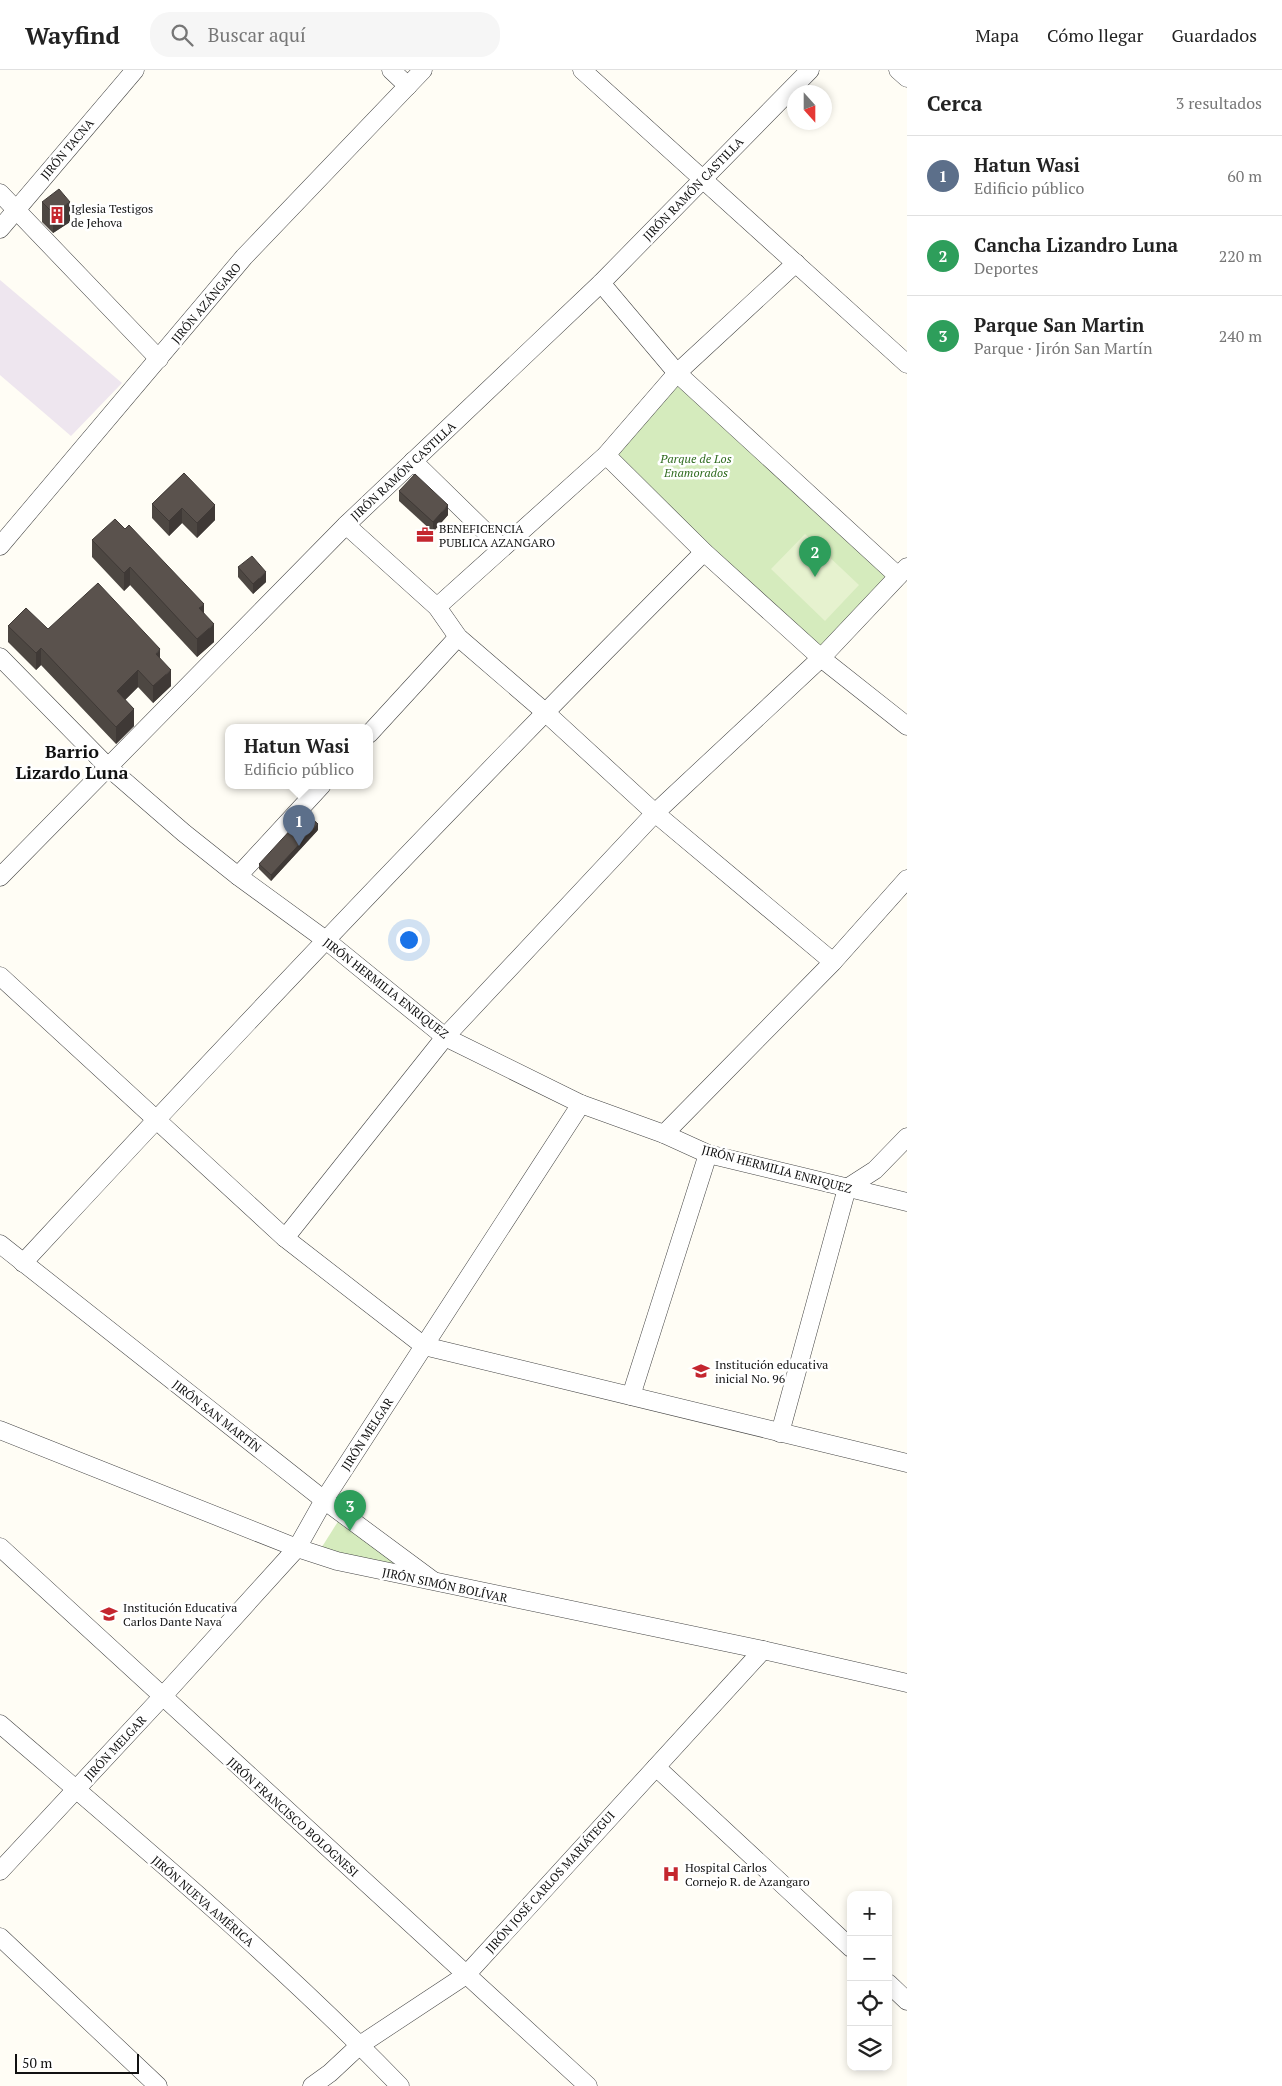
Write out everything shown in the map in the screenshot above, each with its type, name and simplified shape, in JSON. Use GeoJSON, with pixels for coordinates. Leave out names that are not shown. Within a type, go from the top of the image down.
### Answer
{"type":"FeatureCollection","features":[{"type":"Feature","properties":{"kind":"street","name":"JIRÓN TACNA"},"geometry":{"type":"LineString","coordinates":[[0,228],[135,70]]}},
{"type":"Feature","properties":{"kind":"street"},"geometry":{"type":"LineString","coordinates":[[391,70],[408,86]]}},
{"type":"Feature","properties":{"kind":"street","name":"JIRÓN AZÁNGARO"},"geometry":{"type":"LineString","coordinates":[[0,546],[244,257],[422,70]]}},
{"type":"Feature","properties":{"kind":"street","name":"JIRÓN RAMÓN CASTILLA"},"geometry":{"type":"LineString","coordinates":[[0,876],[346,525],[601,283],[810,70]]}},
{"type":"Feature","properties":{"kind":"street"},"geometry":{"type":"LineString","coordinates":[[898,70],[907,78]]}},
{"type":"Feature","properties":{"kind":"street"},"geometry":{"type":"LineString","coordinates":[[587,72],[702,180],[907,364]]}},
{"type":"Feature","properties":{"kind":"street"},"geometry":{"type":"LineString","coordinates":[[0,193],[159,359]]}},
{"type":"Feature","properties":{"kind":"street"},"geometry":{"type":"LineString","coordinates":[[437,608],[606,455],[677,373],[796,263]]}},
{"type":"Feature","properties":{"kind":"street"},"geometry":{"type":"LineString","coordinates":[[285,1238],[445,1037],[655,812],[821,658],[903,572],[677,373],[601,283]]}},
{"type":"Feature","properties":{"kind":"street"},"geometry":{"type":"LineString","coordinates":[[606,455],[704,552],[821,658],[907,726]]}},
{"type":"Feature","properties":{"kind":"street"},"geometry":{"type":"LineString","coordinates":[[413,461],[502,548]]}},
{"type":"Feature","properties":{"kind":"street"},"geometry":{"type":"LineString","coordinates":[[346,525],[437,608],[458,638],[545,712],[655,812],[833,962]]}},
{"type":"Feature","properties":{"kind":"street"},"geometry":{"type":"LineString","coordinates":[[23,1263],[156,1120],[545,712],[704,552]]}},
{"type":"Feature","properties":{"kind":"street"},"geometry":{"type":"LineString","coordinates":[[373,730],[458,638]]}},
{"type":"Feature","properties":{"kind":"street","name":"JIRÓN HERMILIA ENRIQUEZ"},"geometry":{"type":"LineString","coordinates":[[0,657],[108,767],[238,876],[326,941],[445,1037],[581,1104],[664,1134],[708,1154],[907,1202]]}},
{"type":"Feature","properties":{"kind":"street"},"geometry":{"type":"LineString","coordinates":[[238,876],[318,789]]}},
{"type":"Feature","properties":{"kind":"street"},"geometry":{"type":"LineString","coordinates":[[664,1134],[833,962],[907,879]]}},
{"type":"Feature","properties":{"kind":"street"},"geometry":{"type":"LineString","coordinates":[[0,976],[285,1238],[424,1346],[907,1463]]}},
{"type":"Feature","properties":{"kind":"street","name":"JIRÓN MELGAR"},"geometry":{"type":"LineString","coordinates":[[0,1871],[297,1548],[324,1500],[581,1104]]}},
{"type":"Feature","properties":{"kind":"street"},"geometry":{"type":"LineString","coordinates":[[780,1433],[847,1188],[876,1170],[907,1137]]}},
{"type":"Feature","properties":{"kind":"street"},"geometry":{"type":"LineString","coordinates":[[631,1396],[708,1154]]}},
{"type":"Feature","properties":{"kind":"street","name":"JIRÓN SAN MARTÍN"},"geometry":{"type":"LineString","coordinates":[[0,1244],[324,1500],[437,1583]]}},
{"type":"Feature","properties":{"kind":"street","name":"JIRÓN SIMÓN BOLÍVAR"},"geometry":{"type":"LineString","coordinates":[[0,1430],[297,1548],[337,1562],[763,1650],[907,1683]]}},
{"type":"Feature","properties":{"kind":"street","name":"JIRÓN FRANCISCO BOLOGNESI"},"geometry":{"type":"LineString","coordinates":[[0,1547],[588,2086]]}},
{"type":"Feature","properties":{"kind":"street","name":"JIRÓN JOSÉ CARLOS MARIÁTEGUI"},"geometry":{"type":"LineString","coordinates":[[312,2086],[330,2073],[360,2045],[466,1975],[763,1650]]}},
{"type":"Feature","properties":{"kind":"street","name":"JIRÓN NUEVA AMÉRICA"},"geometry":{"type":"LineString","coordinates":[[0,1724],[273,1963],[360,2045],[400,2086]]}},
{"type":"Feature","properties":{"kind":"street"},"geometry":{"type":"LineString","coordinates":[[656,1767],[847,1944]]}},
{"type":"Feature","properties":{"kind":"street"},"geometry":{"type":"LineString","coordinates":[[0,1936],[158,2086]]}},
{"type":"Feature","properties":{"kind":"street"},"geometry":{"type":"LineString","coordinates":[[892,1987],[907,2000]]}},
{"type":"Feature","properties":{"kind":"shaded area"},"geometry":{"type":"Polygon","coordinates":[[[0,280],[122,383],[71,436],[0,375],[0,280]]]}},
{"type":"Feature","properties":{"kind":"green space","name":"Parque de Los Enamorados"},"geometry":{"type":"Polygon","coordinates":[[[680,377],[891,576],[821,658],[606,455],[680,377]]]}},
{"type":"Feature","properties":{"kind":"green space"},"geometry":{"type":"Polygon","coordinates":[[[805,534],[859,585],[825,621],[771,569],[805,534]]]}},
{"type":"Feature","properties":{"kind":"green space"},"geometry":{"type":"Polygon","coordinates":[[[344,1512],[425,1577],[320,1550],[344,1512]]]}},
{"type":"Feature","properties":{"kind":"building"},"geometry":{"type":"Polygon","coordinates":[[[59,189],[70,202],[53,213],[42,202],[59,189]]]}},
{"type":"Feature","properties":{"kind":"building"},"geometry":{"type":"Polygon","coordinates":[[[184,473],[215,505],[197,523],[182,508],[169,521],[152,504],[184,473]]]}},
{"type":"Feature","properties":{"kind":"building"},"geometry":{"type":"Polygon","coordinates":[[[415,474],[448,505],[433,522],[399,491],[415,474]]]}},
{"type":"Feature","properties":{"kind":"building"},"geometry":{"type":"Polygon","coordinates":[[[115,519],[125,529],[129,525],[204,604],[199,608],[214,624],[197,639],[130,567],[124,573],[92,540],[115,519]]]}},
{"type":"Feature","properties":{"kind":"building"},"geometry":{"type":"Polygon","coordinates":[[[252,556],[266,572],[253,584],[238,567],[252,556]]]}},
{"type":"Feature","properties":{"kind":"building"},"geometry":{"type":"Polygon","coordinates":[[[98,583],[160,649],[156,654],[171,670],[153,686],[138,670],[117,691],[134,709],[116,727],[41,648],[36,653],[8,626],[26,608],[48,629],[98,583]]]}},
{"type":"Feature","properties":{"kind":"building"},"geometry":{"type":"Polygon","coordinates":[[[306,813],[318,824],[271,875],[259,864],[306,813]]]}},
{"type":"Feature","properties":{"kind":"place","name":"Iglesia Testigos de Jehova"},"geometry":{"type":"Point","coordinates":[57,215]}},
{"type":"Feature","properties":{"kind":"place","name":"BENEFICENCIA PUBLICA AZANGARO"},"geometry":{"type":"Point","coordinates":[425,535]}},
{"type":"Feature","properties":{"kind":"place","name":"Cancha Lizandro Luna"},"geometry":{"type":"Point","coordinates":[815,577]}},
{"type":"Feature","properties":{"kind":"place","name":"Hatun Wasi"},"geometry":{"type":"Point","coordinates":[299,846]}},
{"type":"Feature","properties":{"kind":"place","name":"Institución educativa inicial No. 96"},"geometry":{"type":"Point","coordinates":[701,1371]}},
{"type":"Feature","properties":{"kind":"place","name":"Parque San Martin"},"geometry":{"type":"Point","coordinates":[350,1531]}},
{"type":"Feature","properties":{"kind":"place","name":"Institución Educativa Carlos Dante Nava"},"geometry":{"type":"Point","coordinates":[109,1614]}},
{"type":"Feature","properties":{"kind":"place","name":"Hospital Carlos Cornejo R. de Azangaro"},"geometry":{"type":"Point","coordinates":[671,1874]}},
{"type":"Feature","properties":{"kind":"district","name":"Barrio Lizardo Luna"},"geometry":{"type":"Point","coordinates":[72,761]}}]}
